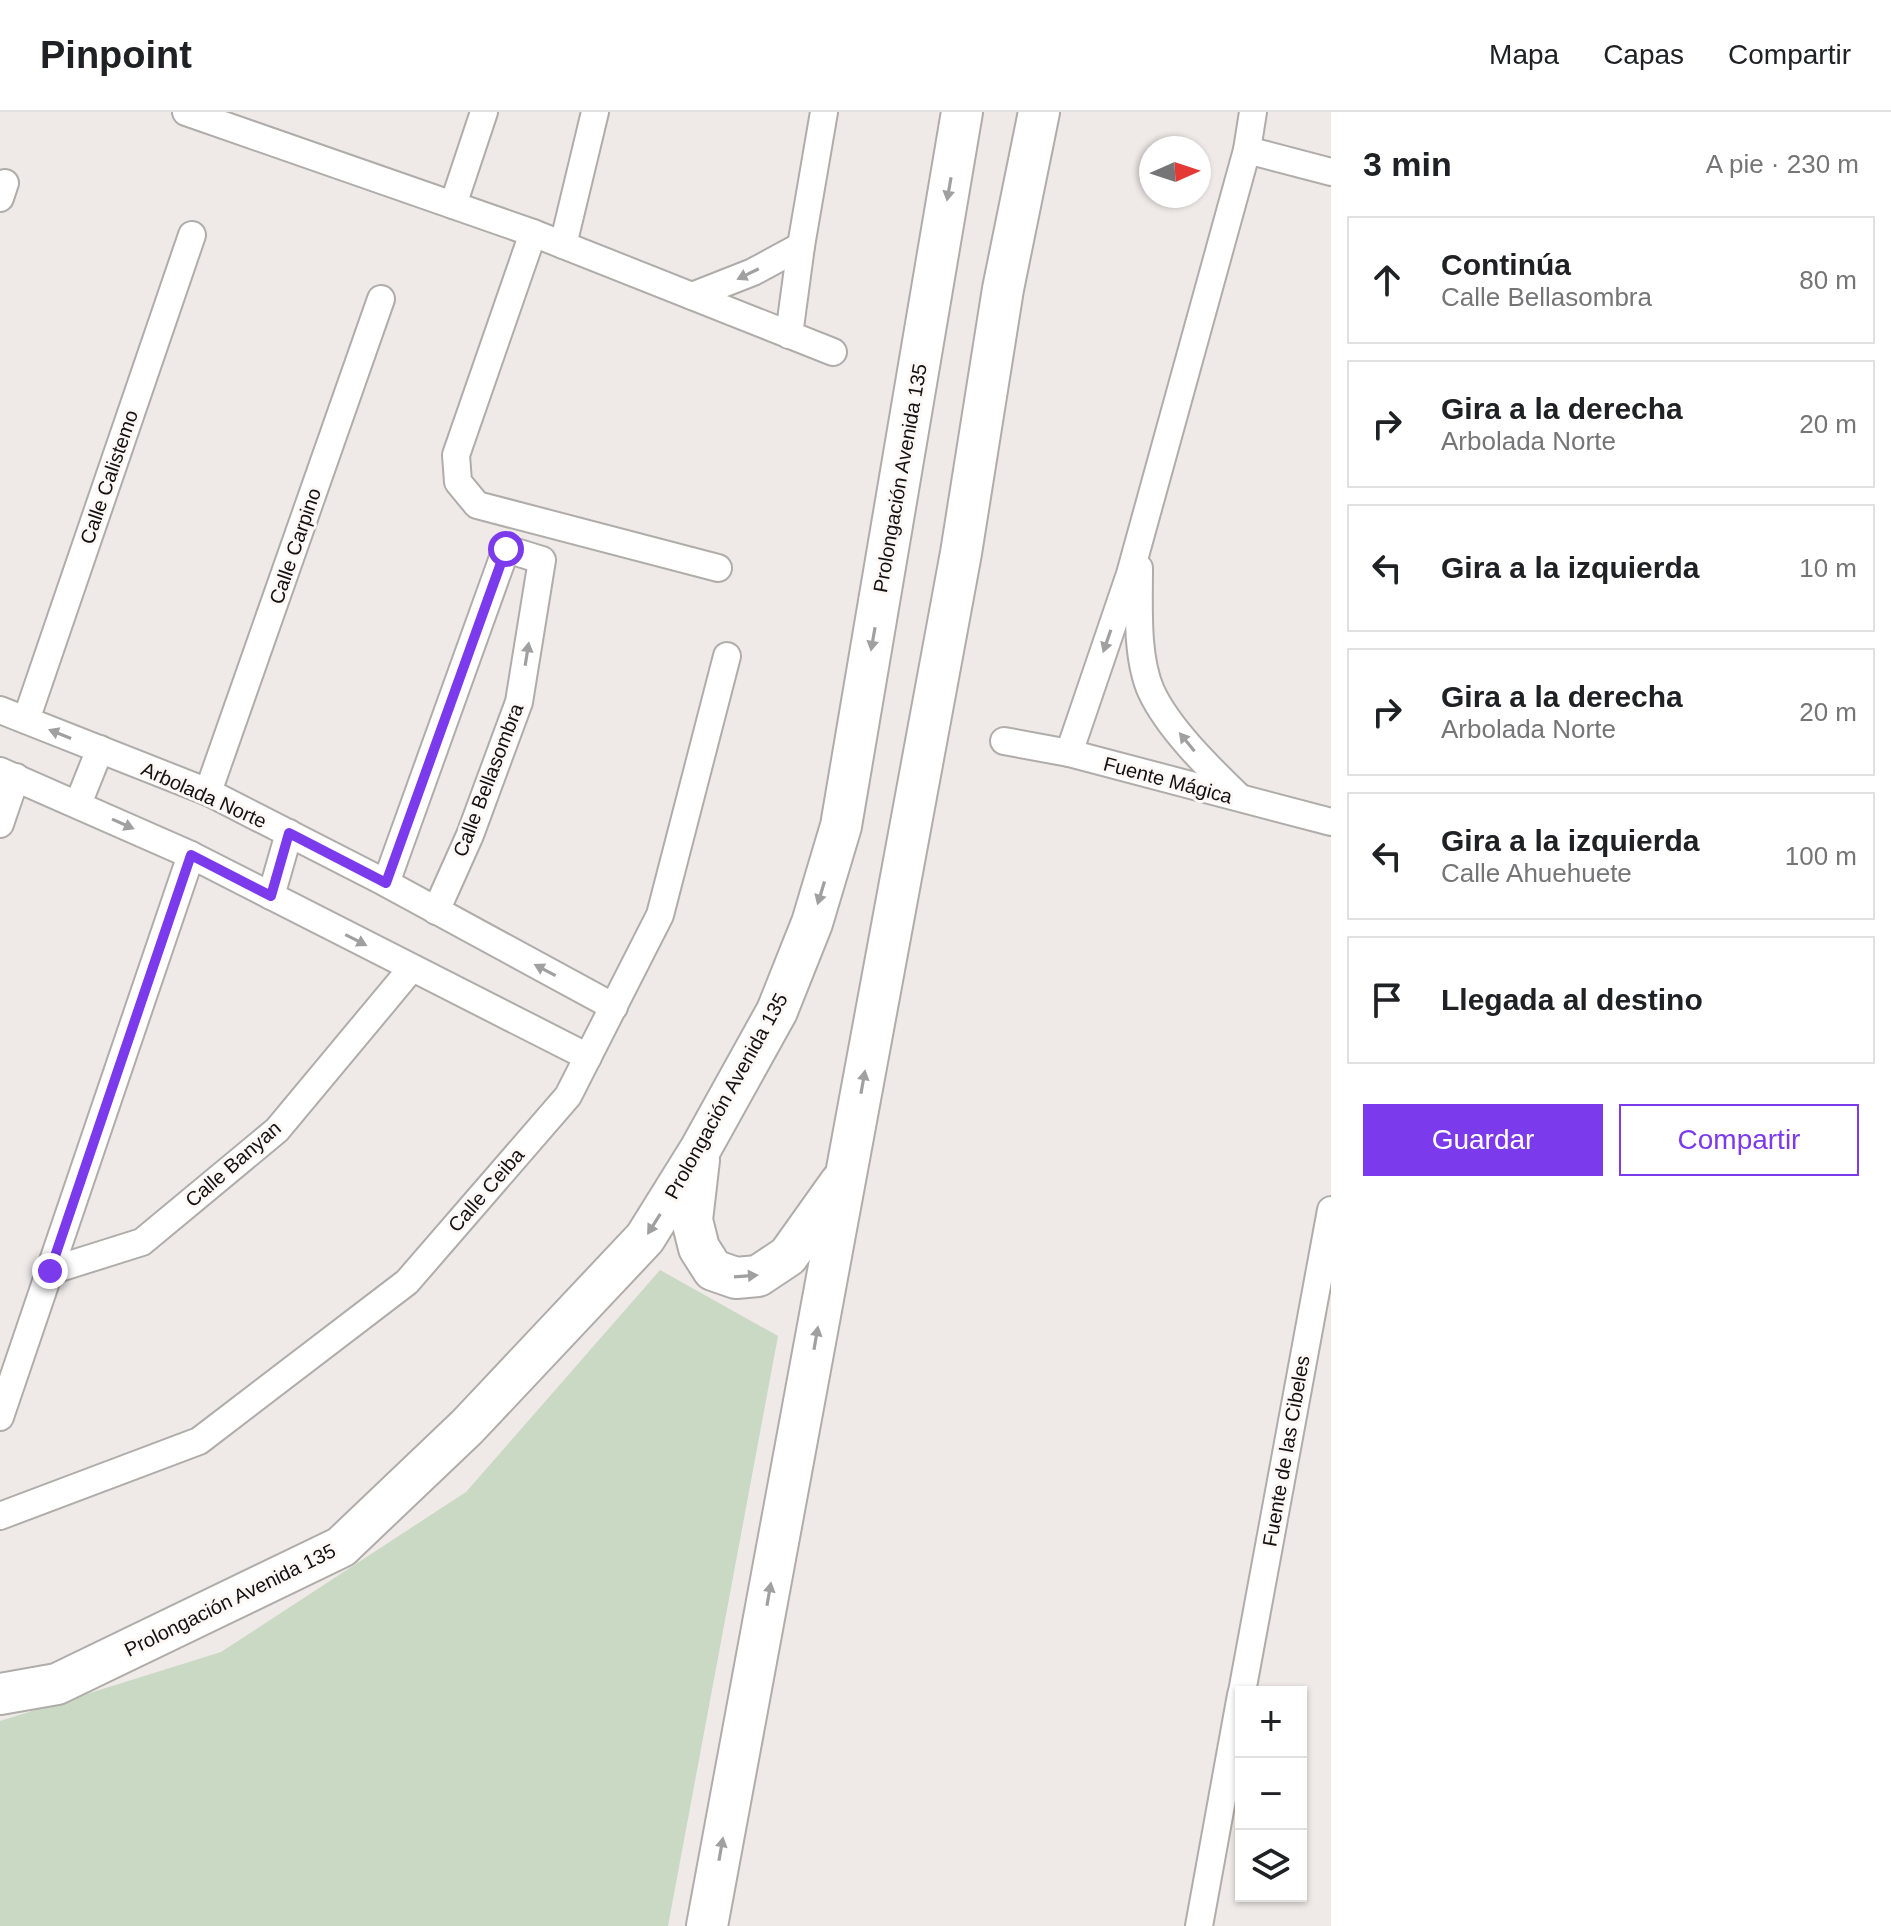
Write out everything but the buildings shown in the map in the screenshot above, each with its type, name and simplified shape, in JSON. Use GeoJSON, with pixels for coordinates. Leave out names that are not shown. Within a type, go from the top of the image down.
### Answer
{"type":"FeatureCollection","features":[{"type":"Feature","properties":{"kind":"main road","name":"Prolongación Avenida 135"},"geometry":{"type":"LineString","coordinates":[[0,1694],[57,1684],[341,1547],[467,1427],[645,1238],[701,1148],[777,1011],[812,923],[841,826],[962,112]]}},
{"type":"Feature","properties":{"kind":"main road"},"geometry":{"type":"LineString","coordinates":[[707,1926],[961,553],[1003,289],[1039,112]]}},
{"type":"Feature","properties":{"kind":"main road"},"geometry":{"type":"LineString","coordinates":[[701,1148],[692,1220],[699,1248],[713,1270],[736,1278],[758,1276],[788,1256],[846,1175]]}},
{"type":"Feature","properties":{"kind":"street"},"geometry":{"type":"LineString","coordinates":[[186,112],[261,124],[453,205],[533,233],[833,352]]}},
{"type":"Feature","properties":{"kind":"street"},"geometry":{"type":"LineString","coordinates":[[453,205],[484,112]]}},
{"type":"Feature","properties":{"kind":"street"},"geometry":{"type":"LineString","coordinates":[[563,245],[595,112]]}},
{"type":"Feature","properties":{"kind":"street"},"geometry":{"type":"LineString","coordinates":[[789,335],[824,112]]}},
{"type":"Feature","properties":{"kind":"street"},"geometry":{"type":"LineString","coordinates":[[1069,753],[1139,540],[1247,150],[1253,112]]}},
{"type":"Feature","properties":{"kind":"street"},"geometry":{"type":"LineString","coordinates":[[1247,150],[1331,172]]}},
{"type":"Feature","properties":{"kind":"street"},"geometry":{"type":"LineString","coordinates":[[533,233],[456,455],[458,482],[477,505],[718,568]]}},
{"type":"Feature","properties":{"kind":"street","name":"Calle Calistemo"},"geometry":{"type":"LineString","coordinates":[[26,720],[192,235]]}},
{"type":"Feature","properties":{"kind":"street"},"geometry":{"type":"LineString","coordinates":[[692,296],[753,272],[801,246]]}},
{"type":"Feature","properties":{"kind":"street","name":"Calle Carpino"},"geometry":{"type":"LineString","coordinates":[[208,792],[381,299]]}},
{"type":"Feature","properties":{"kind":"street"},"geometry":{"type":"LineString","coordinates":[[1139,540],[1141,648],[1151,691],[1206,765],[1241,799]]}},
{"type":"Feature","properties":{"kind":"street","name":"Calle Bellasombra"},"geometry":{"type":"LineString","coordinates":[[386,883],[506,549],[542,560],[519,702],[470,835],[436,911]]}},
{"type":"Feature","properties":{"kind":"street","name":"Calle Ceiba"},"geometry":{"type":"LineString","coordinates":[[0,1516],[199,1441],[407,1282],[568,1096],[660,915],[727,656]]}},
{"type":"Feature","properties":{"kind":"street","name":"Arbolada Norte"},"geometry":{"type":"LineString","coordinates":[[0,710],[208,792],[386,883],[614,1007]]}},
{"type":"Feature","properties":{"kind":"street","name":"Fuente Mágica"},"geometry":{"type":"LineString","coordinates":[[1004,741],[1069,753],[1241,799],[1329,815]]}},
{"type":"Feature","properties":{"kind":"street"},"geometry":{"type":"LineString","coordinates":[[78,804],[100,749]]}},
{"type":"Feature","properties":{"kind":"street"},"geometry":{"type":"LineString","coordinates":[[0,824],[8,774],[191,855],[588,1057]]}},
{"type":"Feature","properties":{"kind":"street"},"geometry":{"type":"LineString","coordinates":[[271,896],[289,833]]}},
{"type":"Feature","properties":{"kind":"street"},"geometry":{"type":"LineString","coordinates":[[0,1417],[191,855]]}},
{"type":"Feature","properties":{"kind":"street","name":"Calle Banyan"},"geometry":{"type":"LineString","coordinates":[[50,1271],[142,1242],[277,1130],[411,969]]}},
{"type":"Feature","properties":{"kind":"street","name":"Fuente de las Cibeles"},"geometry":{"type":"LineString","coordinates":[[1242,1686],[1331,1210]]}},
{"type":"Feature","properties":{"kind":"street","name":"Fuente de las Cibeles"},"geometry":{"type":"LineString","coordinates":[[1199,1926],[1235,1727]]}},
{"type":"Feature","properties":{"kind":"green space"},"geometry":{"type":"Polygon","coordinates":[[[660,1270],[778,1336],[668,1926],[0,1926],[0,1721],[221,1652],[466,1492],[660,1270]]]}},
{"type":"Feature","properties":{"kind":"route"},"geometry":{"type":"LineString","coordinates":[[50,1271],[191,855],[271,896],[289,833],[386,883],[506,549]]}}]}
